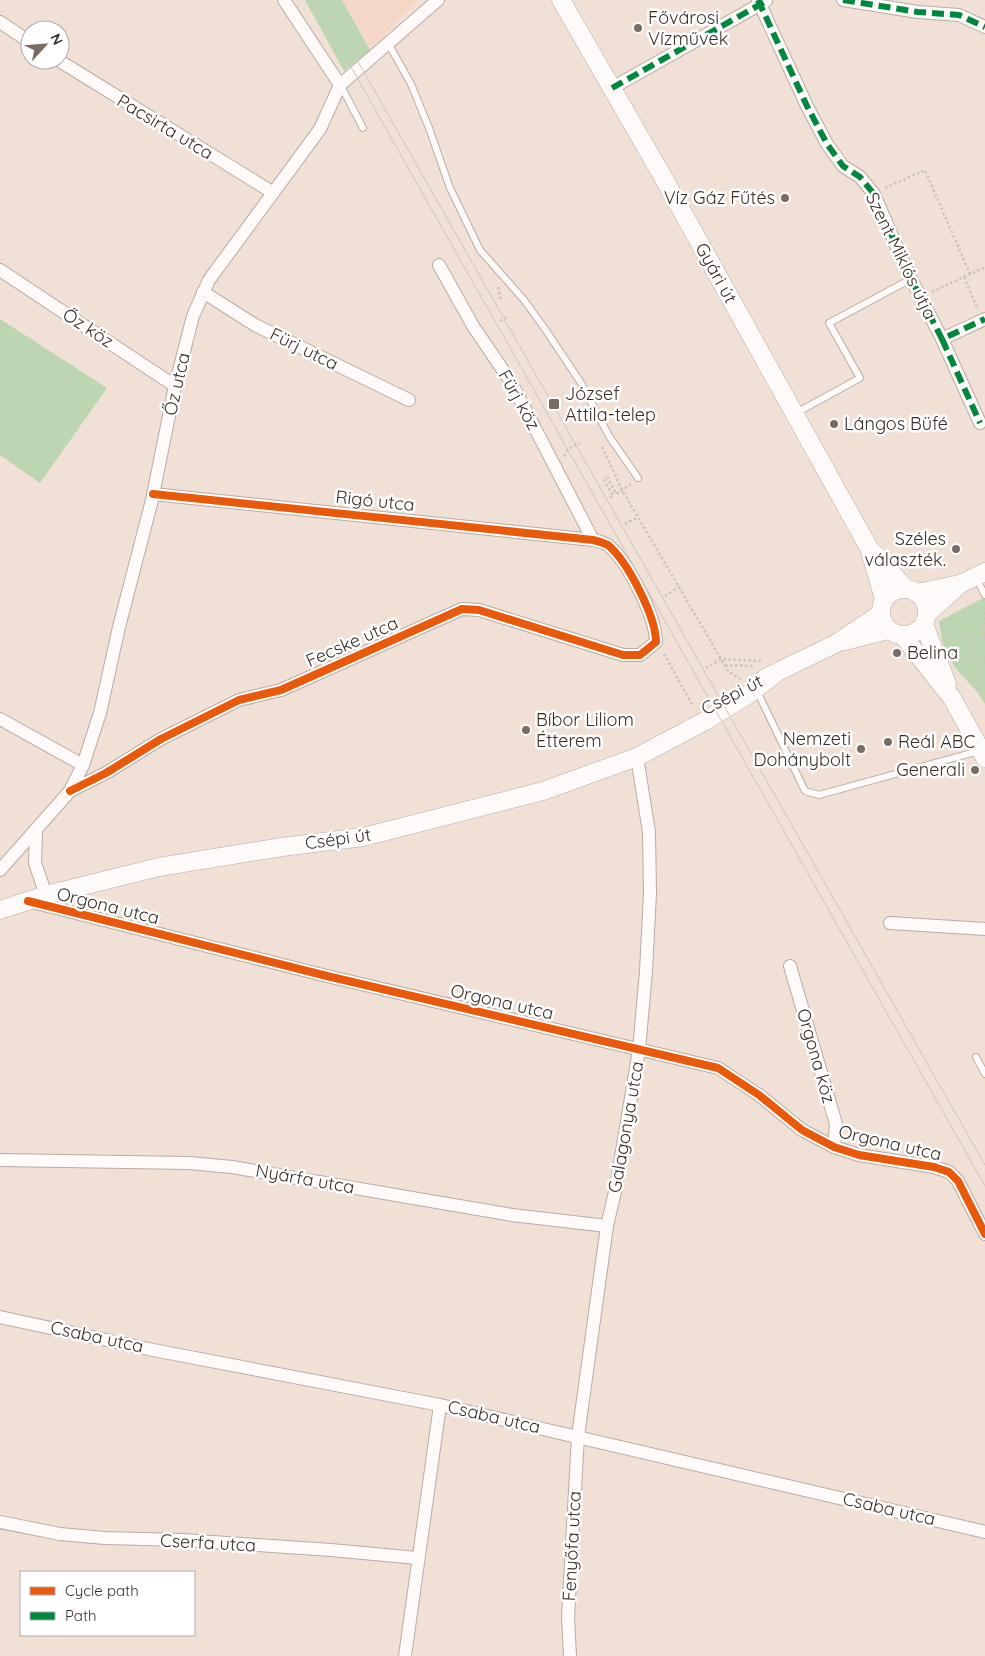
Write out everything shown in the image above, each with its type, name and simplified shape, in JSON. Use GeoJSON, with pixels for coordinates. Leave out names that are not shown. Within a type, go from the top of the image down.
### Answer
{"type":"FeatureCollection","features":[{"type":"Feature","properties":{"kind":"street"},"geometry":{"type":"LineString","coordinates":[[284,0],[340,85]]}},
{"type":"Feature","properties":{"kind":"street","name":"Őz utca"},"geometry":{"type":"LineString","coordinates":[[0,870],[70,791],[83,765],[100,713],[119,627],[153,494],[175,386],[193,316],[209,280],[320,129],[340,85],[387,42],[438,0]]}},
{"type":"Feature","properties":{"kind":"street","name":"Gyári út"},"geometry":{"type":"LineString","coordinates":[[561,0],[869,548],[912,591]]}},
{"type":"Feature","properties":{"kind":"street"},"geometry":{"type":"LineString","coordinates":[[843,0],[918,12],[959,15],[985,27]]}},
{"type":"Feature","properties":{"kind":"street"},"geometry":{"type":"LineString","coordinates":[[612,88],[762,1]]}},
{"type":"Feature","properties":{"kind":"street","name":"Szent Miklós útja"},"geometry":{"type":"LineString","coordinates":[[762,1],[807,106],[828,144],[843,166],[860,178],[874,194],[911,279],[942,339],[982,315]]}},
{"type":"Feature","properties":{"kind":"street"},"geometry":{"type":"LineString","coordinates":[[0,22],[20,35]]}},
{"type":"Feature","properties":{"kind":"street","name":"Pacsirta utca"},"geometry":{"type":"LineString","coordinates":[[70,67],[272,192]]}},
{"type":"Feature","properties":{"kind":"street","name":"Fürj köz"},"geometry":{"type":"LineString","coordinates":[[439,265],[473,326],[511,382],[593,540]]}},
{"type":"Feature","properties":{"kind":"street","name":"Őz köz"},"geometry":{"type":"LineString","coordinates":[[0,270],[175,386]]}},
{"type":"Feature","properties":{"kind":"street","name":"Fürj utca"},"geometry":{"type":"LineString","coordinates":[[203,292],[255,325],[409,400]]}},
{"type":"Feature","properties":{"kind":"street"},"geometry":{"type":"LineString","coordinates":[[942,339],[980,423]]}},
{"type":"Feature","properties":{"kind":"street","name":"Rigó utca"},"geometry":{"type":"LineString","coordinates":[[153,494],[593,540]]}},
{"type":"Feature","properties":{"kind":"street"},"geometry":{"type":"LineString","coordinates":[[593,540],[608,545],[624,566],[650,609],[656,629],[656,642]]}},
{"type":"Feature","properties":{"kind":"street","name":"Gyári út"},"geometry":{"type":"LineString","coordinates":[[869,548],[882,606]]}},
{"type":"Feature","properties":{"kind":"street"},"geometry":{"type":"LineString","coordinates":[[973,577],[912,591],[894,591],[882,606],[883,623],[896,633],[952,698],[983,754]]}},
{"type":"Feature","properties":{"kind":"street"},"geometry":{"type":"LineString","coordinates":[[896,633],[915,633],[973,577]]}},
{"type":"Feature","properties":{"kind":"street"},"geometry":{"type":"LineString","coordinates":[[912,591],[923,599],[952,698]]}},
{"type":"Feature","properties":{"kind":"street","name":"Csépi út"},"geometry":{"type":"LineString","coordinates":[[837,643],[882,606]]}},
{"type":"Feature","properties":{"kind":"street","name":"Fecske utca"},"geometry":{"type":"LineString","coordinates":[[70,791],[106,773],[161,739],[239,700],[281,690],[462,609],[479,610],[623,655],[640,655],[656,642]]}},
{"type":"Feature","properties":{"kind":"street","name":"Csépi út"},"geometry":{"type":"LineString","coordinates":[[668,739],[700,709],[744,687],[770,667],[837,643],[896,633]]}},
{"type":"Feature","properties":{"kind":"street","name":"Csépi út"},"geometry":{"type":"LineString","coordinates":[[0,910],[46,895],[159,867],[372,835],[543,791],[637,757],[705,721],[756,689],[770,667]]}},
{"type":"Feature","properties":{"kind":"street"},"geometry":{"type":"LineString","coordinates":[[0,719],[83,765]]}},
{"type":"Feature","properties":{"kind":"street","name":"Galagonya utca"},"geometry":{"type":"LineString","coordinates":[[578,1436],[607,1226],[616,1187],[639,1050],[646,971],[650,893],[649,832],[637,757]]}},
{"type":"Feature","properties":{"kind":"street"},"geometry":{"type":"LineString","coordinates":[[36,831],[35,863],[46,895]]}},
{"type":"Feature","properties":{"kind":"street","name":"Orgona utca"},"geometry":{"type":"LineString","coordinates":[[28,901],[327,976],[718,1068],[759,1094],[802,1130],[834,1147],[859,1155],[934,1167],[949,1172],[958,1181],[985,1234]]}},
{"type":"Feature","properties":{"kind":"street"},"geometry":{"type":"LineString","coordinates":[[890,923],[985,929]]}},
{"type":"Feature","properties":{"kind":"street","name":"Orgona köz"},"geometry":{"type":"LineString","coordinates":[[790,966],[836,1124],[834,1147]]}},
{"type":"Feature","properties":{"kind":"street","name":"Nyárfa utca"},"geometry":{"type":"LineString","coordinates":[[0,1160],[232,1166],[512,1215],[607,1226]]}},
{"type":"Feature","properties":{"kind":"street","name":"Csaba utca"},"geometry":{"type":"LineString","coordinates":[[0,1317],[148,1349],[440,1405],[985,1532]]}},
{"type":"Feature","properties":{"kind":"street"},"geometry":{"type":"LineString","coordinates":[[405,1656],[417,1558],[440,1405]]}},
{"type":"Feature","properties":{"kind":"street","name":"Fenyőfa utca"},"geometry":{"type":"LineString","coordinates":[[570,1656],[568,1617],[578,1436]]}},
{"type":"Feature","properties":{"kind":"street","name":"Cserfa utca"},"geometry":{"type":"LineString","coordinates":[[0,1522],[60,1534],[105,1538],[202,1542],[417,1558]]}},
{"type":"Feature","properties":{"kind":"lane"},"geometry":{"type":"LineString","coordinates":[[387,42],[410,84],[429,128],[450,188],[480,250],[524,300],[545,329],[581,383],[609,436],[638,478]]}},
{"type":"Feature","properties":{"kind":"lane"},"geometry":{"type":"LineString","coordinates":[[340,85],[363,128]]}},
{"type":"Feature","properties":{"kind":"lane"},"geometry":{"type":"LineString","coordinates":[[794,414],[860,378],[829,323],[911,279]]}},
{"type":"Feature","properties":{"kind":"lane"},"geometry":{"type":"LineString","coordinates":[[973,577],[984,598]]}},
{"type":"Feature","properties":{"kind":"lane"},"geometry":{"type":"LineString","coordinates":[[756,689],[797,777],[805,791],[811,794],[819,795],[983,754]]}},
{"type":"Feature","properties":{"kind":"lane"},"geometry":{"type":"LineString","coordinates":[[976,1057],[985,1074]]}},
{"type":"Feature","properties":{"kind":"path"},"geometry":{"type":"LineString","coordinates":[[884,189],[925,170],[970,274]]}},
{"type":"Feature","properties":{"kind":"path"},"geometry":{"type":"LineString","coordinates":[[932,292],[985,267]]}},
{"type":"Feature","properties":{"kind":"path"},"geometry":{"type":"LineString","coordinates":[[964,277],[982,315]]}},
{"type":"Feature","properties":{"kind":"path"},"geometry":{"type":"LineString","coordinates":[[500,321],[509,316]]}},
{"type":"Feature","properties":{"kind":"path"},"geometry":{"type":"LineString","coordinates":[[599,440],[622,490],[729,672],[739,679]]}},
{"type":"Feature","properties":{"kind":"path"},"geometry":{"type":"LineString","coordinates":[[554,465],[562,460],[568,449],[580,443]]}},
{"type":"Feature","properties":{"kind":"path"},"geometry":{"type":"LineString","coordinates":[[610,498],[613,496],[604,480],[608,478],[616,494],[622,490]]}},
{"type":"Feature","properties":{"kind":"path"},"geometry":{"type":"LineString","coordinates":[[625,524],[638,517]]}},
{"type":"Feature","properties":{"kind":"path"},"geometry":{"type":"LineString","coordinates":[[664,596],[680,586]]}},
{"type":"Feature","properties":{"kind":"path"},"geometry":{"type":"LineString","coordinates":[[971,653],[972,642],[976,637],[984,636],[984,598]]}},
{"type":"Feature","properties":{"kind":"path"},"geometry":{"type":"LineString","coordinates":[[930,620],[972,642]]}},
{"type":"Feature","properties":{"kind":"path"},"geometry":{"type":"LineString","coordinates":[[656,642],[693,706]]}},
{"type":"Feature","properties":{"kind":"path"},"geometry":{"type":"LineString","coordinates":[[971,653],[976,658],[984,658],[977,689]]}},
{"type":"Feature","properties":{"kind":"path"},"geometry":{"type":"LineString","coordinates":[[952,663],[971,653]]}},
{"type":"Feature","properties":{"kind":"path"},"geometry":{"type":"LineString","coordinates":[[706,668],[722,659],[770,667]]}},
{"type":"Feature","properties":{"kind":"path"},"geometry":{"type":"LineString","coordinates":[[725,665],[770,667]]}},
{"type":"Feature","properties":{"kind":"shaded area"},"geometry":{"type":"Polygon","coordinates":[[[342,0],[418,0],[370,50],[342,0]]]}},
{"type":"Feature","properties":{"kind":"green space"},"geometry":{"type":"Polygon","coordinates":[[[305,0],[342,0],[370,50],[344,71],[305,0]]]}},
{"type":"Feature","properties":{"kind":"green space"},"geometry":{"type":"Polygon","coordinates":[[[0,319],[107,388],[40,483],[0,455],[0,319]]]}},
{"type":"Feature","properties":{"kind":"green space"},"geometry":{"type":"Polygon","coordinates":[[[985,597],[985,704],[946,653],[939,621],[985,597]]]}},
{"type":"Feature","properties":{"kind":"tram line"},"geometry":{"type":"LineString","coordinates":[[313,0],[985,1186]]}},
{"type":"Feature","properties":{"kind":"tram line"},"geometry":{"type":"LineString","coordinates":[[323,0],[985,1165]]}},
{"type":"Feature","properties":{"kind":"marked path"},"geometry":{"type":"LineString","coordinates":[[758,0],[807,106],[827,144],[843,166],[860,177],[874,194],[908,273],[942,339],[985,319]]}},
{"type":"Feature","properties":{"kind":"marked path"},"geometry":{"type":"LineString","coordinates":[[612,88],[768,0]]}},
{"type":"Feature","properties":{"kind":"marked path"},"geometry":{"type":"LineString","coordinates":[[843,0],[918,12],[959,15],[985,27]]}},
{"type":"Feature","properties":{"kind":"marked path"},"geometry":{"type":"LineString","coordinates":[[942,339],[980,423]]}},
{"type":"Feature","properties":{"kind":"cycle path"},"geometry":{"type":"LineString","coordinates":[[70,791],[106,773],[161,739],[239,700],[281,690],[462,609],[479,610],[623,655],[640,655],[656,642],[655,631],[640,590],[616,553],[608,545],[599,541],[153,494]]}},
{"type":"Feature","properties":{"kind":"cycle path"},"geometry":{"type":"LineString","coordinates":[[28,901],[327,976],[718,1068],[759,1095],[802,1130],[834,1147],[859,1155],[934,1167],[949,1172],[958,1181],[985,1234]]}},
{"type":"Feature","properties":{"kind":"place","name":"Fővárosi Vízművek"},"geometry":{"type":"Point","coordinates":[638,28]}},
{"type":"Feature","properties":{"kind":"place","name":"Víz Gáz Fűtés"},"geometry":{"type":"Point","coordinates":[785,198]}},
{"type":"Feature","properties":{"kind":"place","name":"József Attila-telep"},"geometry":{"type":"Point","coordinates":[554,404]}},
{"type":"Feature","properties":{"kind":"place","name":"Lángos Büfé"},"geometry":{"type":"Point","coordinates":[834,424]}},
{"type":"Feature","properties":{"kind":"place","name":"Széles választék."},"geometry":{"type":"Point","coordinates":[956,549]}},
{"type":"Feature","properties":{"kind":"place","name":"Belina"},"geometry":{"type":"Point","coordinates":[897,653]}},
{"type":"Feature","properties":{"kind":"place","name":"Bíbor Liliom Étterem"},"geometry":{"type":"Point","coordinates":[526,730]}},
{"type":"Feature","properties":{"kind":"place","name":"Reál ABC"},"geometry":{"type":"Point","coordinates":[888,742]}},
{"type":"Feature","properties":{"kind":"place","name":"Nemzeti Dohánybolt"},"geometry":{"type":"Point","coordinates":[861,749]}},
{"type":"Feature","properties":{"kind":"place","name":"Generali"},"geometry":{"type":"Point","coordinates":[975,770]}}]}
